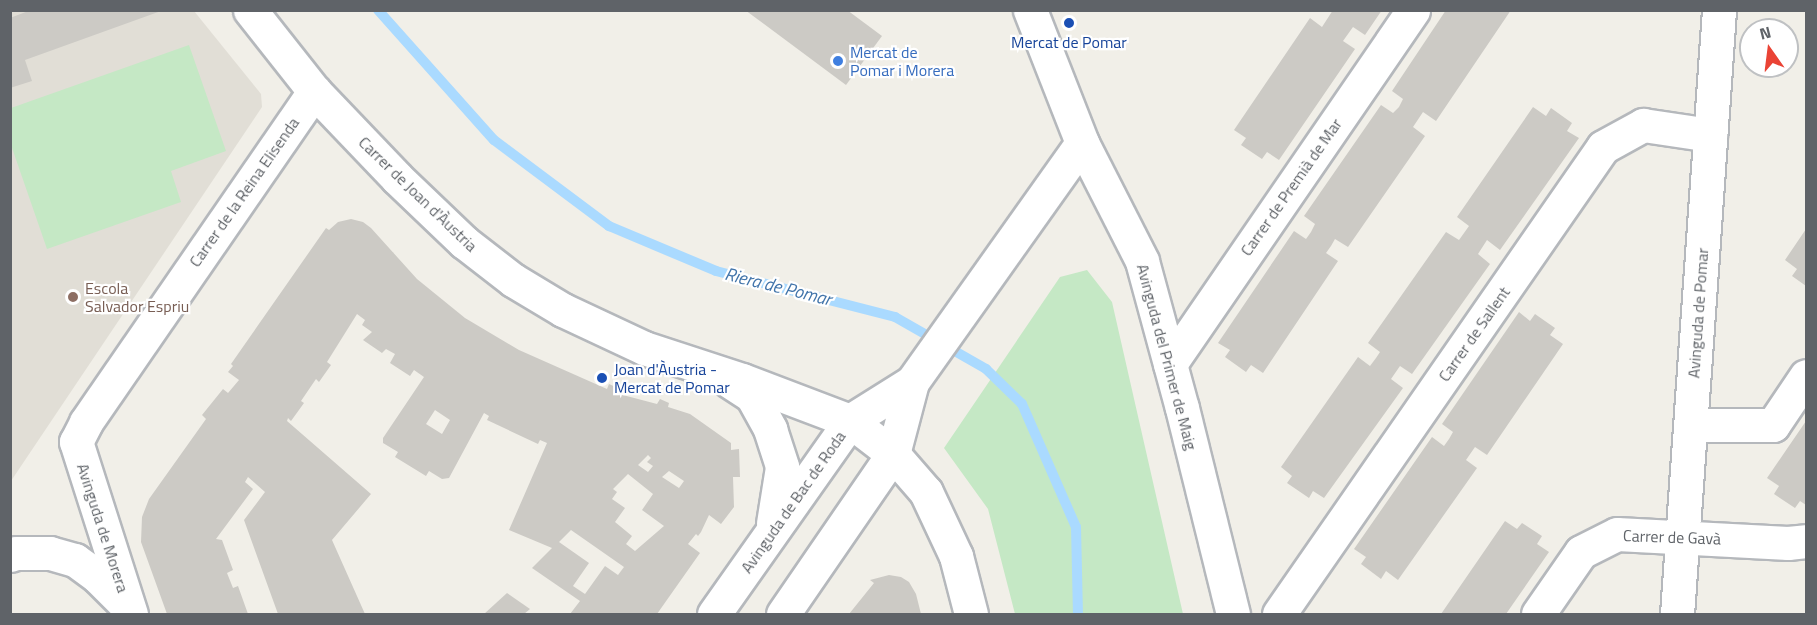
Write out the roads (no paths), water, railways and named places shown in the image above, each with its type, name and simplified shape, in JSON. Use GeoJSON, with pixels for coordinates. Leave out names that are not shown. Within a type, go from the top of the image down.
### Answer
{"type":"FeatureCollection","features":[{"type":"Feature","properties":{"kind":"street","name":"Carrer de Joan d'Àustria"},"geometry":{"type":"LineString","coordinates":[[250,10],[314,91],[464,242],[513,280],[562,310],[644,348],[756,385],[850,421],[893,454],[926,492],[956,556],[971,615]]}},
{"type":"Feature","properties":{"kind":"street","name":"Avinguda del Primer de Maig"},"geometry":{"type":"LineString","coordinates":[[1030,10],[1082,143],[1142,261],[1233,615]]}},
{"type":"Feature","properties":{"kind":"street","name":"Carrer de Premià de Mar"},"geometry":{"type":"LineString","coordinates":[[1170,364],[1413,10]]}},
{"type":"Feature","properties":{"kind":"street","name":"Avinguda de Pomar"},"geometry":{"type":"LineString","coordinates":[[1677,615],[1719,10]]}},
{"type":"Feature","properties":{"kind":"street","name":"Carrer de la Reina Elisenda"},"geometry":{"type":"LineString","coordinates":[[76,442],[86,422],[314,91]]}},
{"type":"Feature","properties":{"kind":"street","name":"Carrer de Sallent"},"geometry":{"type":"LineString","coordinates":[[1279,615],[1603,147],[1643,125],[1710,135]]}},
{"type":"Feature","properties":{"kind":"street","name":"Avinguda de Bac de Roda"},"geometry":{"type":"LineString","coordinates":[[783,615],[893,454],[912,382],[1082,143]]}},
{"type":"Feature","properties":{"kind":"street","name":"Carrer de Joan d'Àustria"},"geometry":{"type":"LineString","coordinates":[[720,374],[752,396],[770,429],[782,467],[771,533]]}},
{"type":"Feature","properties":{"kind":"street"},"geometry":{"type":"LineString","coordinates":[[1691,425],[1773,425],[1806,376]]}},
{"type":"Feature","properties":{"kind":"street","name":"Avinguda de Bac de Roda"},"geometry":{"type":"LineString","coordinates":[[714,615],[850,421],[912,382]]}},
{"type":"Feature","properties":{"kind":"street","name":"Avinguda de Morera"},"geometry":{"type":"LineString","coordinates":[[76,442],[129,611]]}},
{"type":"Feature","properties":{"kind":"street","name":"Carrer de Gavà"},"geometry":{"type":"LineString","coordinates":[[1538,615],[1581,552],[1617,534],[1788,543],[1806,541]]}},
{"type":"Feature","properties":{"kind":"street"},"geometry":{"type":"LineString","coordinates":[[12,551],[50,554],[75,560],[98,577],[129,611]]}},
{"type":"Feature","properties":{"kind":"waterway","name":"Riera de Pomar"},"geometry":{"type":"LineString","coordinates":[[378,10],[494,140],[609,226],[716,271],[895,317],[986,369],[1022,404],[1076,527],[1078,614]]}},
{"type":"Feature","properties":{"kind":"place","name":"Mercat de Pomar"},"geometry":{"type":"Point","coordinates":[1069,23]}},
{"type":"Feature","properties":{"kind":"place","name":"Mercat de Pomar i Morera"},"geometry":{"type":"Point","coordinates":[838,61]}},
{"type":"Feature","properties":{"kind":"place","name":"Escola Salvador Espriu"},"geometry":{"type":"Point","coordinates":[73,297]}},
{"type":"Feature","properties":{"kind":"place","name":"Joan d'Àustria - Mercat de Pomar"},"geometry":{"type":"Point","coordinates":[602,378]}}]}
